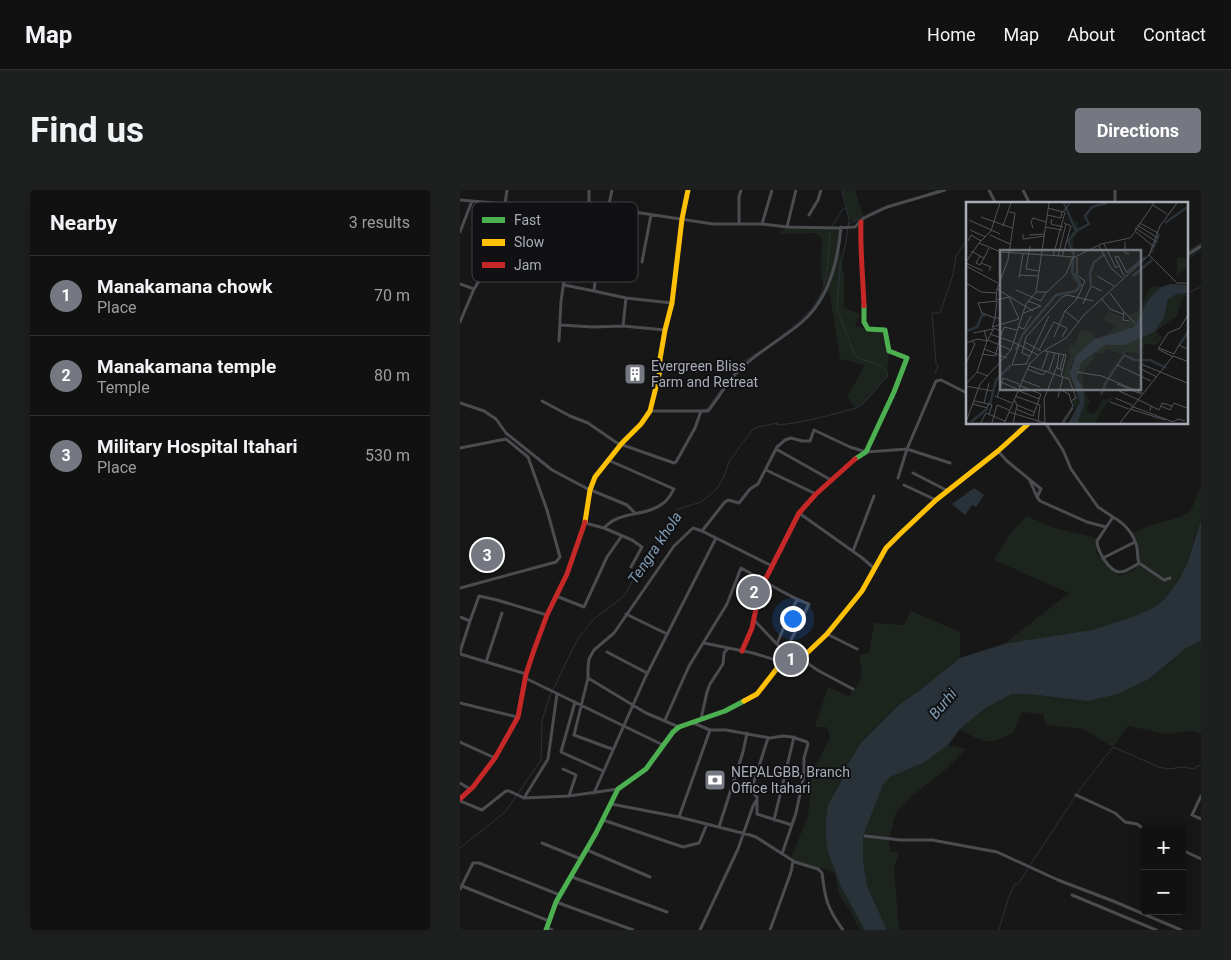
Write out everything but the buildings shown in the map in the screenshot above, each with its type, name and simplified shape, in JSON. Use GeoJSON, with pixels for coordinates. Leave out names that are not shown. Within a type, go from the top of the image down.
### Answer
{"type":"FeatureCollection","features":[{"type":"Feature","properties":{"kind":"street"},"geometry":{"type":"LineString","coordinates":[[688,190],[682,219],[672,303],[665,330],[660,371],[650,411],[596,477],[590,490],[585,523],[567,574],[547,616],[526,676],[518,717],[496,758],[460,800],[482,810],[509,791],[522,797],[569,796],[618,789],[646,769],[679,727],[725,711],[757,694],[782,662],[806,654],[827,634],[862,591],[876,570],[886,548],[936,500],[998,451],[1027,425]]}},
{"type":"Feature","properties":{"kind":"street"},"geometry":{"type":"LineString","coordinates":[[739,224],[739,197],[741,190]]}},
{"type":"Feature","properties":{"kind":"street"},"geometry":{"type":"LineString","coordinates":[[762,224],[772,190]]}},
{"type":"Feature","properties":{"kind":"street"},"geometry":{"type":"LineString","coordinates":[[787,227],[796,190]]}},
{"type":"Feature","properties":{"kind":"street"},"geometry":{"type":"LineString","coordinates":[[810,215],[821,190]]}},
{"type":"Feature","properties":{"kind":"street"},"geometry":{"type":"LineString","coordinates":[[638,213],[713,224],[853,228],[864,218],[887,207],[945,190]]}},
{"type":"Feature","properties":{"kind":"street"},"geometry":{"type":"LineString","coordinates":[[988,190],[995,202]]}},
{"type":"Feature","properties":{"kind":"street"},"geometry":{"type":"LineString","coordinates":[[1023,190],[1029,202]]}},
{"type":"Feature","properties":{"kind":"street"},"geometry":{"type":"LineString","coordinates":[[460,200],[472,202],[460,232]]}},
{"type":"Feature","properties":{"kind":"street"},"geometry":{"type":"LineString","coordinates":[[642,262],[651,215]]}},
{"type":"Feature","properties":{"kind":"street"},"geometry":{"type":"LineString","coordinates":[[742,651],[748,639],[765,580],[799,513],[851,461],[866,452],[894,392],[907,358],[889,351],[885,330],[868,329],[864,322],[860,250],[861,222]]}},
{"type":"Feature","properties":{"kind":"street"},"geometry":{"type":"LineString","coordinates":[[650,411],[708,411],[741,368],[803,321],[822,300],[839,245],[840,228]]}},
{"type":"Feature","properties":{"kind":"street"},"geometry":{"type":"LineString","coordinates":[[1188,254],[1201,246]]}},
{"type":"Feature","properties":{"kind":"street"},"geometry":{"type":"LineString","coordinates":[[460,322],[478,282]]}},
{"type":"Feature","properties":{"kind":"street"},"geometry":{"type":"LineString","coordinates":[[594,291],[595,282]]}},
{"type":"Feature","properties":{"kind":"street"},"geometry":{"type":"LineString","coordinates":[[460,284],[474,289]]}},
{"type":"Feature","properties":{"kind":"street"},"geometry":{"type":"LineString","coordinates":[[560,341],[561,301],[564,284],[626,298],[672,303]]}},
{"type":"Feature","properties":{"kind":"street"},"geometry":{"type":"LineString","coordinates":[[623,326],[626,298]]}},
{"type":"Feature","properties":{"kind":"street"},"geometry":{"type":"LineString","coordinates":[[561,325],[623,326],[665,330]]}},
{"type":"Feature","properties":{"kind":"street"},"geometry":{"type":"LineString","coordinates":[[898,478],[907,449],[936,381],[941,380],[966,392]]}},
{"type":"Feature","properties":{"kind":"street"},"geometry":{"type":"LineString","coordinates":[[542,401],[588,423],[617,443],[622,443],[674,463],[695,428],[701,411]]}},
{"type":"Feature","properties":{"kind":"street"},"geometry":{"type":"LineString","coordinates":[[460,403],[484,411],[496,419],[506,433],[552,470],[590,490],[627,506],[635,513]]}},
{"type":"Feature","properties":{"kind":"street"},"geometry":{"type":"LineString","coordinates":[[1047,425],[1063,450],[1071,469],[1098,507],[1124,523],[1130,531],[1135,542],[1139,563],[1164,580],[1170,578]]}},
{"type":"Feature","properties":{"kind":"street"},"geometry":{"type":"LineString","coordinates":[[702,531],[724,503],[728,500],[739,503],[750,489],[758,484],[776,450],[785,440],[791,438],[810,441],[814,430],[850,447],[866,452],[907,449],[950,463]]}},
{"type":"Feature","properties":{"kind":"street"},"geometry":{"type":"LineString","coordinates":[[460,448],[506,438],[528,457],[547,510],[560,557],[556,562],[461,588],[460,583]]}},
{"type":"Feature","properties":{"kind":"street"},"geometry":{"type":"LineString","coordinates":[[776,450],[831,480]]}},
{"type":"Feature","properties":{"kind":"street"},"geometry":{"type":"LineString","coordinates":[[998,451],[1007,461],[1041,489],[1037,497]]}},
{"type":"Feature","properties":{"kind":"street"},"geometry":{"type":"LineString","coordinates":[[604,528],[608,523],[620,517],[661,506],[674,489],[608,460]]}},
{"type":"Feature","properties":{"kind":"street"},"geometry":{"type":"LineString","coordinates":[[766,470],[816,494]]}},
{"type":"Feature","properties":{"kind":"street"},"geometry":{"type":"LineString","coordinates":[[913,473],[948,491]]}},
{"type":"Feature","properties":{"kind":"street"},"geometry":{"type":"LineString","coordinates":[[1030,481],[1040,501],[1087,522],[1106,527]]}},
{"type":"Feature","properties":{"kind":"street"},"geometry":{"type":"LineString","coordinates":[[904,486],[936,500]]}},
{"type":"Feature","properties":{"kind":"street"},"geometry":{"type":"LineString","coordinates":[[853,551],[874,496]]}},
{"type":"Feature","properties":{"kind":"street"},"geometry":{"type":"LineString","coordinates":[[799,513],[853,551],[876,570]]}},
{"type":"Feature","properties":{"kind":"street"},"geometry":{"type":"LineString","coordinates":[[1113,517],[1096,543],[1099,552],[1113,569],[1121,572],[1139,563]]}},
{"type":"Feature","properties":{"kind":"street"},"geometry":{"type":"LineString","coordinates":[[585,523],[604,528],[621,537],[632,540],[642,547],[631,567]]}},
{"type":"Feature","properties":{"kind":"street"},"geometry":{"type":"LineString","coordinates":[[612,749],[574,735],[588,678],[588,668],[594,650],[614,633],[679,540],[693,528],[772,566]]}},
{"type":"Feature","properties":{"kind":"street"},"geometry":{"type":"LineString","coordinates":[[556,596],[584,607],[607,557],[621,537]]}},
{"type":"Feature","properties":{"kind":"street"},"geometry":{"type":"LineString","coordinates":[[594,793],[632,704],[716,538]]}},
{"type":"Feature","properties":{"kind":"street"},"geometry":{"type":"LineString","coordinates":[[1104,558],[1135,542]]}},
{"type":"Feature","properties":{"kind":"street"},"geometry":{"type":"LineString","coordinates":[[665,720],[689,666],[728,604],[740,568],[765,580],[778,591],[809,604],[785,652]]}},
{"type":"Feature","properties":{"kind":"street"},"geometry":{"type":"LineString","coordinates":[[547,616],[479,596],[460,653],[526,676],[543,687],[623,724],[663,745]]}},
{"type":"Feature","properties":{"kind":"street"},"geometry":{"type":"LineString","coordinates":[[777,644],[788,616],[798,600]]}},
{"type":"Feature","properties":{"kind":"street"},"geometry":{"type":"LineString","coordinates":[[486,662],[502,613]]}},
{"type":"Feature","properties":{"kind":"street"},"geometry":{"type":"LineString","coordinates":[[626,614],[667,634]]}},
{"type":"Feature","properties":{"kind":"street"},"geometry":{"type":"LineString","coordinates":[[460,617],[470,621]]}},
{"type":"Feature","properties":{"kind":"street"},"geometry":{"type":"LineString","coordinates":[[754,620],[791,659]]}},
{"type":"Feature","properties":{"kind":"street"},"geometry":{"type":"LineString","coordinates":[[827,634],[857,649]]}},
{"type":"Feature","properties":{"kind":"street"},"geometry":{"type":"LineString","coordinates":[[704,642],[782,662]]}},
{"type":"Feature","properties":{"kind":"street"},"geometry":{"type":"LineString","coordinates":[[701,719],[710,684],[723,664],[724,653],[728,648]]}},
{"type":"Feature","properties":{"kind":"street"},"geometry":{"type":"LineString","coordinates":[[607,652],[647,673]]}},
{"type":"Feature","properties":{"kind":"street"},"geometry":{"type":"LineString","coordinates":[[798,657],[819,671],[853,689]]}},
{"type":"Feature","properties":{"kind":"street"},"geometry":{"type":"LineString","coordinates":[[588,678],[646,713],[679,727]]}},
{"type":"Feature","properties":{"kind":"street"},"geometry":{"type":"LineString","coordinates":[[522,797],[548,759],[557,694]]}},
{"type":"Feature","properties":{"kind":"street"},"geometry":{"type":"LineString","coordinates":[[460,702],[477,708],[518,717]]}},
{"type":"Feature","properties":{"kind":"street"},"geometry":{"type":"LineString","coordinates":[[575,702],[561,752],[603,771]]}},
{"type":"Feature","properties":{"kind":"street"},"geometry":{"type":"LineString","coordinates":[[690,722],[710,730],[747,733],[768,738],[794,737],[805,740],[808,744],[803,761],[804,775],[792,825],[782,854]]}},
{"type":"Feature","properties":{"kind":"street"},"geometry":{"type":"LineString","coordinates":[[679,817],[710,730]]}},
{"type":"Feature","properties":{"kind":"street"},"geometry":{"type":"LineString","coordinates":[[719,827],[743,752],[747,733]]}},
{"type":"Feature","properties":{"kind":"street"},"geometry":{"type":"LineString","coordinates":[[774,820],[794,737]]}},
{"type":"Feature","properties":{"kind":"street"},"geometry":{"type":"LineString","coordinates":[[768,738],[752,788],[752,792],[756,795],[757,814],[792,825]]}},
{"type":"Feature","properties":{"kind":"street"},"geometry":{"type":"LineString","coordinates":[[460,742],[496,758]]}},
{"type":"Feature","properties":{"kind":"street"},"geometry":{"type":"LineString","coordinates":[[563,769],[576,775],[569,796]]}},
{"type":"Feature","properties":{"kind":"street"},"geometry":{"type":"LineString","coordinates":[[460,783],[470,789]]}},
{"type":"Feature","properties":{"kind":"street"},"geometry":{"type":"LineString","coordinates":[[549,929],[549,921],[556,902],[587,850],[618,789]]}},
{"type":"Feature","properties":{"kind":"street"},"geometry":{"type":"LineString","coordinates":[[1076,795],[1114,813],[1125,822],[1137,824],[1141,827]]}},
{"type":"Feature","properties":{"kind":"street"},"geometry":{"type":"LineString","coordinates":[[1201,796],[1192,814],[1201,819]]}},
{"type":"Feature","properties":{"kind":"street"},"geometry":{"type":"LineString","coordinates":[[700,930],[738,849],[756,802]]}},
{"type":"Feature","properties":{"kind":"street"},"geometry":{"type":"LineString","coordinates":[[611,804],[679,817],[756,837],[793,861],[820,870],[827,902],[843,930]]}},
{"type":"Feature","properties":{"kind":"street"},"geometry":{"type":"LineString","coordinates":[[603,820],[683,847],[699,843],[708,824]]}},
{"type":"Feature","properties":{"kind":"street"},"geometry":{"type":"LineString","coordinates":[[865,836],[901,840],[932,840],[998,852],[1058,880],[1181,930]]}},
{"type":"Feature","properties":{"kind":"street"},"geometry":{"type":"LineString","coordinates":[[542,843],[582,859]]}},
{"type":"Feature","properties":{"kind":"street"},"geometry":{"type":"LineString","coordinates":[[587,850],[650,877]]}},
{"type":"Feature","properties":{"kind":"street"},"geometry":{"type":"LineString","coordinates":[[1186,852],[1201,859]]}},
{"type":"Feature","properties":{"kind":"street"},"geometry":{"type":"LineString","coordinates":[[770,930],[791,872],[793,861]]}},
{"type":"Feature","properties":{"kind":"street"},"geometry":{"type":"LineString","coordinates":[[549,921],[461,887],[473,863],[479,863],[560,895]]}},
{"type":"Feature","properties":{"kind":"street"},"geometry":{"type":"LineString","coordinates":[[572,877],[667,912]]}},
{"type":"Feature","properties":{"kind":"street"},"geometry":{"type":"LineString","coordinates":[[1072,895],[1156,930]]}},
{"type":"Feature","properties":{"kind":"street"},"geometry":{"type":"LineString","coordinates":[[556,902],[633,930]]}},
{"type":"Feature","properties":{"kind":"shaded area"},"geometry":{"type":"Polygon","coordinates":[[[842,190],[855,190],[864,218],[861,222],[849,220],[842,190]]]}},
{"type":"Feature","properties":{"kind":"shaded area"},"geometry":{"type":"Polygon","coordinates":[[[787,227],[841,227],[839,245],[844,276],[844,308],[860,314],[855,326],[883,333],[889,351],[887,377],[862,405],[856,408],[847,397],[865,365],[840,359],[830,295],[821,276],[822,238],[814,233],[779,234],[787,227]]]}},
{"type":"Feature","properties":{"kind":"shaded area"},"geometry":{"type":"Polygon","coordinates":[[[1201,487],[1201,519],[1188,561],[1181,578],[1164,600],[1131,619],[1110,626],[1004,644],[1069,593],[994,560],[1008,537],[1026,516],[1055,528],[1096,538],[1096,553],[1119,576],[1136,569],[1138,552],[1133,533],[1190,512],[1201,487]]]}},
{"type":"Feature","properties":{"kind":"shaded area"},"geometry":{"type":"Polygon","coordinates":[[[911,611],[960,632],[960,658],[900,704],[860,744],[845,769],[841,782],[828,805],[826,820],[828,852],[841,887],[865,930],[860,930],[839,894],[835,873],[790,860],[808,816],[812,772],[830,738],[827,727],[815,727],[828,687],[849,696],[861,678],[859,656],[869,652],[874,623],[904,625],[911,611]]]}},
{"type":"Feature","properties":{"kind":"shaded area"},"geometry":{"type":"Polygon","coordinates":[[[1201,641],[1201,733],[1193,731],[1166,734],[1128,726],[1113,747],[1083,729],[1045,725],[1043,714],[1022,712],[1014,732],[992,741],[975,738],[960,729],[984,709],[1012,694],[1029,694],[1087,701],[1149,679],[1186,648],[1201,641]]]}},
{"type":"Feature","properties":{"kind":"shaded area"},"geometry":{"type":"Polygon","coordinates":[[[948,745],[966,749],[946,769],[912,796],[896,813],[889,838],[890,851],[899,853],[894,868],[899,930],[887,930],[867,886],[863,859],[863,836],[883,785],[890,777],[925,762],[948,745]]]}},
{"type":"Feature","properties":{"kind":"water"},"geometry":{"type":"Polygon","coordinates":[[[974,488],[984,495],[976,507],[972,505],[965,515],[952,504],[974,488]]]}},
{"type":"Feature","properties":{"kind":"water","name":"Burhi"},"geometry":{"type":"Polygon","coordinates":[[[1201,520],[1201,641],[1186,648],[1149,679],[1118,694],[1087,701],[1029,694],[1012,694],[984,709],[960,729],[948,745],[925,762],[890,777],[883,785],[863,836],[863,859],[867,886],[887,930],[865,930],[841,887],[828,852],[826,837],[828,805],[841,782],[845,769],[860,744],[900,704],[960,658],[1004,644],[1092,630],[1133,617],[1155,607],[1165,599],[1180,578],[1187,564],[1201,520]]]}},
{"type":"Feature","properties":{"kind":"waterway","name":"Tengra khola"},"geometry":{"type":"LineString","coordinates":[[460,848],[505,812],[541,760],[542,720],[549,698],[574,646],[593,620],[624,596],[638,569],[678,509],[701,502],[716,490],[724,477],[729,462],[752,430],[778,423],[777,425],[807,421],[856,408],[862,405],[887,377],[888,373],[884,369],[855,355],[837,310],[840,266],[849,220],[842,190]]}},
{"type":"Feature","properties":{"kind":"waterway"},"geometry":{"type":"LineString","coordinates":[[927,194],[938,190]]}},
{"type":"Feature","properties":{"kind":"waterway"},"geometry":{"type":"LineString","coordinates":[[849,224],[883,207]]}},
{"type":"Feature","properties":{"kind":"waterway"},"geometry":{"type":"LineString","coordinates":[[832,226],[842,210],[846,208]]}},
{"type":"Feature","properties":{"kind":"waterway"},"geometry":{"type":"LineString","coordinates":[[773,342],[806,315],[820,296],[827,273],[830,232]]}},
{"type":"Feature","properties":{"kind":"waterway"},"geometry":{"type":"LineString","coordinates":[[935,374],[938,366],[936,363],[932,313],[940,313],[953,275],[956,256],[966,241]]}},
{"type":"Feature","properties":{"kind":"waterway"},"geometry":{"type":"LineString","coordinates":[[1188,251],[1201,243]]}},
{"type":"Feature","properties":{"kind":"waterway"},"geometry":{"type":"LineString","coordinates":[[1188,258],[1201,249]]}},
{"type":"Feature","properties":{"kind":"waterway"},"geometry":{"type":"LineString","coordinates":[[1188,293],[1201,287]]}},
{"type":"Feature","properties":{"kind":"waterway"},"geometry":{"type":"LineString","coordinates":[[700,410],[707,409],[740,364],[757,353]]}},
{"type":"Feature","properties":{"kind":"waterway"},"geometry":{"type":"LineString","coordinates":[[1015,431],[1023,425]]}},
{"type":"Feature","properties":{"kind":"waterway"},"geometry":{"type":"LineString","coordinates":[[823,635],[830,626]]}},
{"type":"Feature","properties":{"kind":"waterway"},"geometry":{"type":"LineString","coordinates":[[793,656],[808,649],[818,639]]}},
{"type":"Feature","properties":{"kind":"waterway"},"geometry":{"type":"LineString","coordinates":[[1030,865],[1080,789],[1113,747],[1167,769],[1184,767],[1194,769],[1197,766],[1201,766]]}},
{"type":"Feature","properties":{"kind":"waterway"},"geometry":{"type":"LineString","coordinates":[[999,930],[1008,899],[1015,884],[1018,884],[1028,869]]}},
{"type":"Feature","properties":{"kind":"traffic: fast"},"geometry":{"type":"LineString","coordinates":[[855,459],[866,452],[894,392],[907,358],[889,351],[885,330],[868,329],[864,322],[864,306]]}},
{"type":"Feature","properties":{"kind":"traffic: fast"},"geometry":{"type":"LineString","coordinates":[[546,930],[556,902],[596,833],[618,789],[646,769],[673,732],[679,727],[725,711],[744,701]]}},
{"type":"Feature","properties":{"kind":"traffic: slow"},"geometry":{"type":"LineString","coordinates":[[585,522],[590,490],[595,477],[650,411],[660,371],[665,330],[672,303],[682,219],[688,190]]}},
{"type":"Feature","properties":{"kind":"traffic: slow"},"geometry":{"type":"LineString","coordinates":[[744,701],[757,694],[782,662],[806,654],[827,634],[862,591],[886,548],[900,534],[936,500],[998,451],[1027,425]]}},
{"type":"Feature","properties":{"kind":"traffic: jam"},"geometry":{"type":"LineString","coordinates":[[861,222],[864,306]]}},
{"type":"Feature","properties":{"kind":"traffic: jam"},"geometry":{"type":"LineString","coordinates":[[742,651],[752,628],[765,580],[799,513],[816,494],[855,459]]}},
{"type":"Feature","properties":{"kind":"traffic: jam"},"geometry":{"type":"LineString","coordinates":[[460,799],[473,787],[495,758],[518,717],[526,674],[534,650],[547,615],[567,574],[585,522]]}},
{"type":"Feature","properties":{"kind":"place","name":"Evergreen Bliss Farm and Retreat"},"geometry":{"type":"Point","coordinates":[635,374]}},
{"type":"Feature","properties":{"kind":"place","name":"Military Hospital Itahari"},"geometry":{"type":"Point","coordinates":[487,555]}},
{"type":"Feature","properties":{"kind":"place","name":"Manakamana temple"},"geometry":{"type":"Point","coordinates":[754,592]}},
{"type":"Feature","properties":{"kind":"place","name":"Manakamana chowk"},"geometry":{"type":"Point","coordinates":[791,659]}},
{"type":"Feature","properties":{"kind":"place","name":"NEPALGBB, Branch Office Itahari"},"geometry":{"type":"Point","coordinates":[715,780]}}]}
